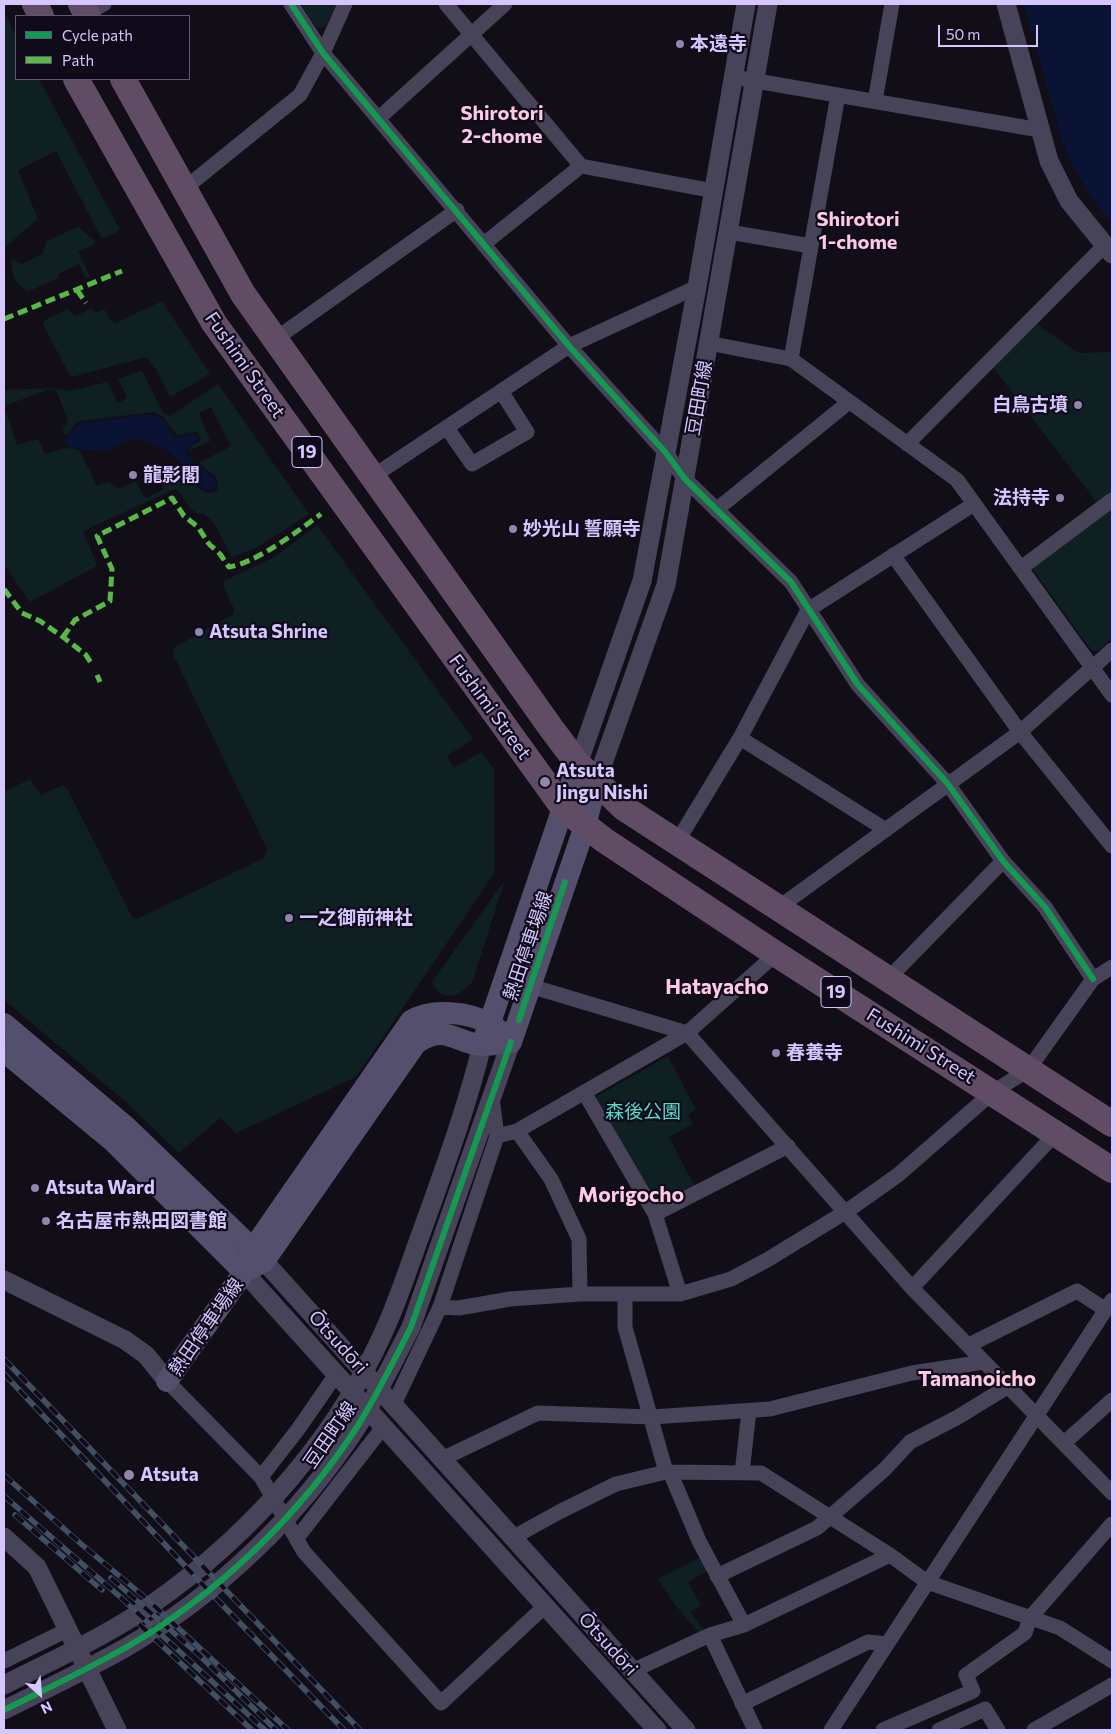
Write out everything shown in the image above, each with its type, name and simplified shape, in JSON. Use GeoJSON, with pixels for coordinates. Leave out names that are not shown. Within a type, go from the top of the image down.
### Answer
{"type":"FeatureCollection","features":[{"type":"Feature","properties":{"kind":"highway"},"geometry":{"type":"LineString","coordinates":[[35,4],[41,15]]}},
{"type":"Feature","properties":{"kind":"highway","name":"Fushimi Street"},"geometry":{"type":"LineString","coordinates":[[77,80],[214,323],[564,809],[585,826],[776,954],[1112,1170]]}},
{"type":"Feature","properties":{"kind":"highway","name":"Fushimi Street"},"geometry":{"type":"LineString","coordinates":[[123,80],[243,294],[372,478],[578,764],[596,783],[624,808],[1112,1124]]}},
{"type":"Feature","properties":{"kind":"main road","name":"熱田停車場線"},"geometry":{"type":"LineString","coordinates":[[482,1045],[578,764]]}},
{"type":"Feature","properties":{"kind":"main road","name":"熱田停車場線"},"geometry":{"type":"LineString","coordinates":[[511,1042],[585,826],[596,783]]}},
{"type":"Feature","properties":{"kind":"main road","name":"熱田停車場線"},"geometry":{"type":"LineString","coordinates":[[259,1255],[411,1021],[420,1015],[434,1012],[453,1013],[490,1023],[511,1042]]}},
{"type":"Feature","properties":{"kind":"main road","name":"Ōtsudōri"},"geometry":{"type":"LineString","coordinates":[[4,1024],[126,1127],[259,1255]]}},
{"type":"Feature","properties":{"kind":"main road","name":"熱田停車場線"},"geometry":{"type":"LineString","coordinates":[[167,1381],[244,1272],[259,1255],[416,1043],[436,1034],[447,1034],[482,1045],[511,1042]]}},
{"type":"Feature","properties":{"kind":"main road","name":"Ōtsudōri"},"geometry":{"type":"LineString","coordinates":[[4,1051],[113,1141],[244,1272]]}},
{"type":"Feature","properties":{"kind":"street"},"geometry":{"type":"LineString","coordinates":[[291,4],[323,53],[485,243],[569,346],[666,453],[685,479],[791,582],[858,685],[948,784],[1003,862],[1045,907],[1093,979]]}},
{"type":"Feature","properties":{"kind":"street"},"geometry":{"type":"LineString","coordinates":[[184,189],[300,95],[323,53],[345,4]]}},
{"type":"Feature","properties":{"kind":"street"},"geometry":{"type":"LineString","coordinates":[[446,4],[581,166],[714,191]]}},
{"type":"Feature","properties":{"kind":"street"},"geometry":{"type":"LineString","coordinates":[[379,118],[472,36],[505,4]]}},
{"type":"Feature","properties":{"kind":"street","name":"豆田町線"},"geometry":{"type":"LineString","coordinates":[[578,764],[642,581],[697,287],[746,4]]}},
{"type":"Feature","properties":{"kind":"street","name":"豆田町線"},"geometry":{"type":"LineString","coordinates":[[596,783],[666,585],[768,4]]}},
{"type":"Feature","properties":{"kind":"street"},"geometry":{"type":"LineString","coordinates":[[875,101],[892,4]]}},
{"type":"Feature","properties":{"kind":"street"},"geometry":{"type":"LineString","coordinates":[[907,444],[1108,249],[1069,201],[1049,162],[1006,4]]}},
{"type":"Feature","properties":{"kind":"street"},"geometry":{"type":"LineString","coordinates":[[733,77],[1040,130]]}},
{"type":"Feature","properties":{"kind":"street"},"geometry":{"type":"LineString","coordinates":[[791,359],[838,95]]}},
{"type":"Feature","properties":{"kind":"street"},"geometry":{"type":"LineString","coordinates":[[485,243],[581,166]]}},
{"type":"Feature","properties":{"kind":"street"},"geometry":{"type":"LineString","coordinates":[[274,340],[457,210]]}},
{"type":"Feature","properties":{"kind":"street"},"geometry":{"type":"LineString","coordinates":[[729,232],[811,246]]}},
{"type":"Feature","properties":{"kind":"street"},"geometry":{"type":"LineString","coordinates":[[372,478],[569,346],[697,287]]}},
{"type":"Feature","properties":{"kind":"street"},"geometry":{"type":"LineString","coordinates":[[708,343],[791,359],[957,480],[1112,695]]}},
{"type":"Feature","properties":{"kind":"street"},"geometry":{"type":"LineString","coordinates":[[447,428],[472,464],[527,432],[501,391]]}},
{"type":"Feature","properties":{"kind":"street"},"geometry":{"type":"LineString","coordinates":[[716,510],[849,402]]}},
{"type":"Feature","properties":{"kind":"street"},"geometry":{"type":"LineString","coordinates":[[1022,568],[1112,500]]}},
{"type":"Feature","properties":{"kind":"street"},"geometry":{"type":"LineString","coordinates":[[677,842],[740,738],[808,610],[974,504]]}},
{"type":"Feature","properties":{"kind":"street"},"geometry":{"type":"LineString","coordinates":[[893,555],[1020,732],[1112,846]]}},
{"type":"Feature","properties":{"kind":"street"},"geometry":{"type":"LineString","coordinates":[[778,908],[1020,732],[1112,650]]}},
{"type":"Feature","properties":{"kind":"street"},"geometry":{"type":"LineString","coordinates":[[740,738],[886,830]]}},
{"type":"Feature","properties":{"kind":"street"},"geometry":{"type":"LineString","coordinates":[[888,979],[1003,862]]}},
{"type":"Feature","properties":{"kind":"street"},"geometry":{"type":"LineString","coordinates":[[497,1136],[517,1131],[688,1032],[776,954]]}},
{"type":"Feature","properties":{"kind":"street"},"geometry":{"type":"LineString","coordinates":[[440,1307],[459,1308],[510,1299],[580,1294],[680,1294],[731,1279],[767,1260],[847,1211],[898,1175],[993,1092],[1028,1070],[1093,979],[1112,967]]}},
{"type":"Feature","properties":{"kind":"street"},"geometry":{"type":"LineString","coordinates":[[530,986],[688,1032],[847,1211],[912,1288],[969,1345],[1007,1387],[1038,1415],[1112,1493]]}},
{"type":"Feature","properties":{"kind":"street","name":"豆田町線"},"geometry":{"type":"LineString","coordinates":[[4,1710],[125,1648],[166,1622],[221,1580],[283,1520],[320,1476],[356,1427],[394,1362],[411,1327],[511,1042]]}},
{"type":"Feature","properties":{"kind":"street","name":"豆田町線"},"geometry":{"type":"LineString","coordinates":[[4,1685],[67,1654],[150,1606],[218,1552],[270,1502],[304,1462],[340,1411],[378,1344],[391,1316],[434,1195],[482,1045]]}},
{"type":"Feature","properties":{"kind":"street"},"geometry":{"type":"LineString","coordinates":[[584,1092],[655,1214],[680,1294]]}},
{"type":"Feature","properties":{"kind":"street"},"geometry":{"type":"LineString","coordinates":[[394,1404],[440,1307],[497,1136],[492,1098]]}},
{"type":"Feature","properties":{"kind":"street"},"geometry":{"type":"LineString","coordinates":[[517,1131],[551,1179],[579,1240],[580,1294]]}},
{"type":"Feature","properties":{"kind":"street"},"geometry":{"type":"LineString","coordinates":[[912,1288],[1056,1133]]}},
{"type":"Feature","properties":{"kind":"street"},"geometry":{"type":"LineString","coordinates":[[655,1214],[788,1146]]}},
{"type":"Feature","properties":{"kind":"street","name":"Ōtsudōri"},"geometry":{"type":"LineString","coordinates":[[259,1255],[686,1730]]}},
{"type":"Feature","properties":{"kind":"street","name":"Ōtsudōri"},"geometry":{"type":"LineString","coordinates":[[244,1272],[337,1373],[544,1607],[657,1730]]}},
{"type":"Feature","properties":{"kind":"street"},"geometry":{"type":"LineString","coordinates":[[4,1280],[125,1340],[146,1355],[167,1381],[261,1477],[304,1552],[441,1703],[544,1607]]}},
{"type":"Feature","properties":{"kind":"street"},"geometry":{"type":"LineString","coordinates":[[831,1730],[1109,1305],[1077,1292],[969,1345]]}},
{"type":"Feature","properties":{"kind":"street"},"geometry":{"type":"LineString","coordinates":[[625,1294],[625,1327],[668,1472],[699,1541],[744,1625]]}},
{"type":"Feature","properties":{"kind":"street"},"geometry":{"type":"LineString","coordinates":[[442,1459],[538,1413],[652,1417],[749,1411],[770,1408],[912,1373],[984,1362]]}},
{"type":"Feature","properties":{"kind":"street"},"geometry":{"type":"LineString","coordinates":[[261,1477],[299,1428],[337,1373]]}},
{"type":"Feature","properties":{"kind":"street"},"geometry":{"type":"LineString","coordinates":[[717,1576],[817,1528],[828,1516],[885,1469],[910,1442],[958,1417],[1007,1387]]}},
{"type":"Feature","properties":{"kind":"street"},"geometry":{"type":"LineString","coordinates":[[1064,1443],[1112,1400]]}},
{"type":"Feature","properties":{"kind":"street"},"geometry":{"type":"LineString","coordinates":[[742,1473],[749,1411]]}},
{"type":"Feature","properties":{"kind":"street"},"geometry":{"type":"LineString","coordinates":[[296,1538],[384,1426]]}},
{"type":"Feature","properties":{"kind":"street"},"geometry":{"type":"LineString","coordinates":[[512,1538],[560,1510],[616,1484],[668,1472],[761,1473],[890,1555],[927,1582],[1060,1628],[1112,1661]]}},
{"type":"Feature","properties":{"kind":"street"},"geometry":{"type":"LineString","coordinates":[[883,1730],[973,1691],[966,1675],[1025,1634],[1030,1618],[1112,1524]]}},
{"type":"Feature","properties":{"kind":"street"},"geometry":{"type":"LineString","coordinates":[[4,1537],[37,1568],[117,1730]]}},
{"type":"Feature","properties":{"kind":"street"},"geometry":{"type":"LineString","coordinates":[[632,1671],[710,1635],[744,1625],[890,1555]]}},
{"type":"Feature","properties":{"kind":"street"},"geometry":{"type":"LineString","coordinates":[[4,1661],[67,1630]]}},
{"type":"Feature","properties":{"kind":"street"},"geometry":{"type":"LineString","coordinates":[[710,1635],[755,1730]]}},
{"type":"Feature","properties":{"kind":"street"},"geometry":{"type":"LineString","coordinates":[[742,1704],[868,1642],[887,1644]]}},
{"type":"Feature","properties":{"kind":"street"},"geometry":{"type":"LineString","coordinates":[[1034,1730],[1112,1686]]}},
{"type":"Feature","properties":{"kind":"street"},"geometry":{"type":"LineString","coordinates":[[939,1730],[985,1709],[998,1730]]}},
{"type":"Feature","properties":{"kind":"green space"},"geometry":{"type":"Polygon","coordinates":[[[337,4],[325,27],[316,27],[301,5],[337,4]]]}},
{"type":"Feature","properties":{"kind":"green space"},"geometry":{"type":"Polygon","coordinates":[[[4,11],[15,34],[15,80],[40,80],[120,230],[105,238],[101,237],[56,151],[18,170],[38,219],[4,248],[4,11]]]}},
{"type":"Feature","properties":{"kind":"green space"},"geometry":{"type":"Polygon","coordinates":[[[78,227],[95,241],[93,245],[78,252],[90,276],[86,278],[79,264],[58,274],[59,278],[29,291],[20,286],[13,274],[11,259],[22,264],[42,254],[47,241],[78,227]]]}},
{"type":"Feature","properties":{"kind":"green space"},"geometry":{"type":"Polygon","coordinates":[[[160,302],[163,303],[210,374],[170,397],[157,370],[146,357],[72,377],[43,324],[45,320],[68,309],[74,316],[91,309],[96,312],[105,310],[111,321],[115,323],[160,302]]]}},
{"type":"Feature","properties":{"kind":"green space"},"geometry":{"type":"Polygon","coordinates":[[[1035,323],[1079,353],[1112,352],[1112,495],[1099,505],[992,366],[1035,323]]]}},
{"type":"Feature","properties":{"kind":"green space"},"geometry":{"type":"Polygon","coordinates":[[[140,371],[143,373],[163,413],[170,416],[218,384],[309,514],[256,548],[232,557],[214,523],[203,513],[199,514],[191,509],[175,489],[83,531],[97,564],[95,567],[30,602],[4,565],[4,407],[17,445],[38,439],[45,454],[67,448],[79,450],[97,486],[109,482],[119,489],[135,481],[147,498],[163,489],[164,480],[185,471],[196,486],[203,491],[212,493],[218,489],[216,477],[199,463],[231,446],[211,407],[199,413],[210,441],[189,451],[190,447],[201,440],[197,432],[177,435],[164,418],[155,412],[78,421],[68,434],[64,435],[63,429],[68,420],[56,390],[50,389],[4,406],[4,390],[51,388],[70,391],[107,382],[118,403],[127,398],[118,379],[140,371]]]}},
{"type":"Feature","properties":{"kind":"green space"},"geometry":{"type":"Polygon","coordinates":[[[1112,506],[1112,638],[1098,651],[1092,651],[1033,570],[1034,564],[1112,506]]]}},
{"type":"Feature","properties":{"kind":"green space"},"geometry":{"type":"Polygon","coordinates":[[[317,525],[473,739],[447,756],[454,768],[481,752],[494,769],[495,872],[356,1077],[236,1133],[220,1118],[179,1153],[125,1101],[4,1000],[4,792],[30,779],[41,795],[62,785],[67,788],[132,917],[137,919],[264,858],[267,849],[174,656],[173,648],[234,614],[234,609],[223,585],[224,581],[274,557],[317,525]]]}},
{"type":"Feature","properties":{"kind":"green space"},"geometry":{"type":"Polygon","coordinates":[[[505,880],[472,982],[462,991],[451,996],[445,996],[436,989],[432,982],[505,880]]]}},
{"type":"Feature","properties":{"kind":"green space","name":"森後公園"},"geometry":{"type":"Polygon","coordinates":[[[668,1056],[696,1110],[688,1114],[693,1124],[669,1137],[696,1189],[662,1206],[656,1204],[596,1102],[597,1096],[668,1056]]]}},
{"type":"Feature","properties":{"kind":"green space"},"geometry":{"type":"Polygon","coordinates":[[[702,1557],[709,1570],[688,1582],[701,1606],[690,1612],[706,1633],[701,1635],[675,1605],[658,1579],[702,1557]]]}},
{"type":"Feature","properties":{"kind":"water"},"geometry":{"type":"Polygon","coordinates":[[[1024,4],[1112,4],[1112,224],[1094,201],[1070,162],[1061,137],[1024,4]]]}},
{"type":"Feature","properties":{"kind":"water"},"geometry":{"type":"Polygon","coordinates":[[[149,414],[161,418],[175,438],[196,434],[198,439],[187,448],[186,454],[216,481],[215,488],[210,490],[198,484],[173,455],[144,440],[129,440],[104,451],[65,445],[65,439],[78,424],[149,414]]]}},
{"type":"Feature","properties":{"kind":"railway"},"geometry":{"type":"LineString","coordinates":[[4,1359],[360,1730]]}},
{"type":"Feature","properties":{"kind":"railway"},"geometry":{"type":"LineString","coordinates":[[4,1374],[205,1587],[344,1730]]}},
{"type":"Feature","properties":{"kind":"railway"},"geometry":{"type":"LineString","coordinates":[[4,1475],[80,1543],[147,1599],[288,1730]]}},
{"type":"Feature","properties":{"kind":"railway"},"geometry":{"type":"LineString","coordinates":[[4,1496],[118,1595],[265,1730]]}},
{"type":"Feature","properties":{"kind":"railway"},"geometry":{"type":"LineString","coordinates":[[15,1515],[102,1590]]}},
{"type":"Feature","properties":{"kind":"railway"},"geometry":{"type":"LineString","coordinates":[[111,1578],[199,1655],[276,1730]]}},
{"type":"Feature","properties":{"kind":"railway"},"geometry":{"type":"LineString","coordinates":[[139,1624],[252,1730]]}},
{"type":"Feature","properties":{"kind":"marked path"},"geometry":{"type":"LineString","coordinates":[[4,319],[122,271]]}},
{"type":"Feature","properties":{"kind":"marked path"},"geometry":{"type":"LineString","coordinates":[[77,290],[86,303]]}},
{"type":"Feature","properties":{"kind":"marked path"},"geometry":{"type":"LineString","coordinates":[[63,637],[75,620],[110,601],[112,569],[97,536],[172,498],[184,516],[198,527],[209,544],[220,554],[229,567],[264,553],[321,514]]}},
{"type":"Feature","properties":{"kind":"marked path"},"geometry":{"type":"LineString","coordinates":[[4,589],[22,613],[40,621],[63,637],[86,655],[91,663]]}},
{"type":"Feature","properties":{"kind":"marked path"},"geometry":{"type":"LineString","coordinates":[[97,675],[100,682]]}},
{"type":"Feature","properties":{"kind":"cycle path"},"geometry":{"type":"LineString","coordinates":[[291,4],[323,53],[569,346],[666,453],[685,479],[791,582],[858,685],[948,784],[1003,861],[1045,907],[1093,979]]}},
{"type":"Feature","properties":{"kind":"cycle path"},"geometry":{"type":"LineString","coordinates":[[519,1020],[565,882]]}},
{"type":"Feature","properties":{"kind":"cycle path"},"geometry":{"type":"LineString","coordinates":[[4,1710],[125,1648],[192,1604],[254,1551],[309,1492],[334,1460],[371,1403],[411,1327],[511,1042]]}},
{"type":"Feature","properties":{"kind":"place","name":"本遠寺"},"geometry":{"type":"Point","coordinates":[680,44]}},
{"type":"Feature","properties":{"kind":"place","name":"白鳥古墳"},"geometry":{"type":"Point","coordinates":[1078,405]}},
{"type":"Feature","properties":{"kind":"place","name":"龍影閣"},"geometry":{"type":"Point","coordinates":[133,475]}},
{"type":"Feature","properties":{"kind":"place","name":"法持寺"},"geometry":{"type":"Point","coordinates":[1060,498]}},
{"type":"Feature","properties":{"kind":"place","name":"妙光山 誓願寺"},"geometry":{"type":"Point","coordinates":[513,529]}},
{"type":"Feature","properties":{"kind":"place","name":"Atsuta Shrine"},"geometry":{"type":"Point","coordinates":[199,632]}},
{"type":"Feature","properties":{"kind":"place","name":"Atsuta Jingu Nishi"},"geometry":{"type":"Point","coordinates":[545,782]}},
{"type":"Feature","properties":{"kind":"place","name":"一之御前神社"},"geometry":{"type":"Point","coordinates":[289,918]}},
{"type":"Feature","properties":{"kind":"place","name":"春養寺"},"geometry":{"type":"Point","coordinates":[776,1053]}},
{"type":"Feature","properties":{"kind":"place","name":"Atsuta Ward"},"geometry":{"type":"Point","coordinates":[35,1188]}},
{"type":"Feature","properties":{"kind":"place","name":"名古屋市熱田図書館"},"geometry":{"type":"Point","coordinates":[46,1221]}},
{"type":"Feature","properties":{"kind":"place","name":"Atsuta"},"geometry":{"type":"Point","coordinates":[129,1475]}},
{"type":"Feature","properties":{"kind":"district","name":"Shirotori 2-chome"},"geometry":{"type":"Point","coordinates":[502,124]}},
{"type":"Feature","properties":{"kind":"district","name":"Shirotori 1-chome"},"geometry":{"type":"Point","coordinates":[858,230]}},
{"type":"Feature","properties":{"kind":"district","name":"Hatayacho"},"geometry":{"type":"Point","coordinates":[717,987]}},
{"type":"Feature","properties":{"kind":"district","name":"Morigocho"},"geometry":{"type":"Point","coordinates":[631,1195]}},
{"type":"Feature","properties":{"kind":"district","name":"Tamanoicho"},"geometry":{"type":"Point","coordinates":[977,1379]}}]}
